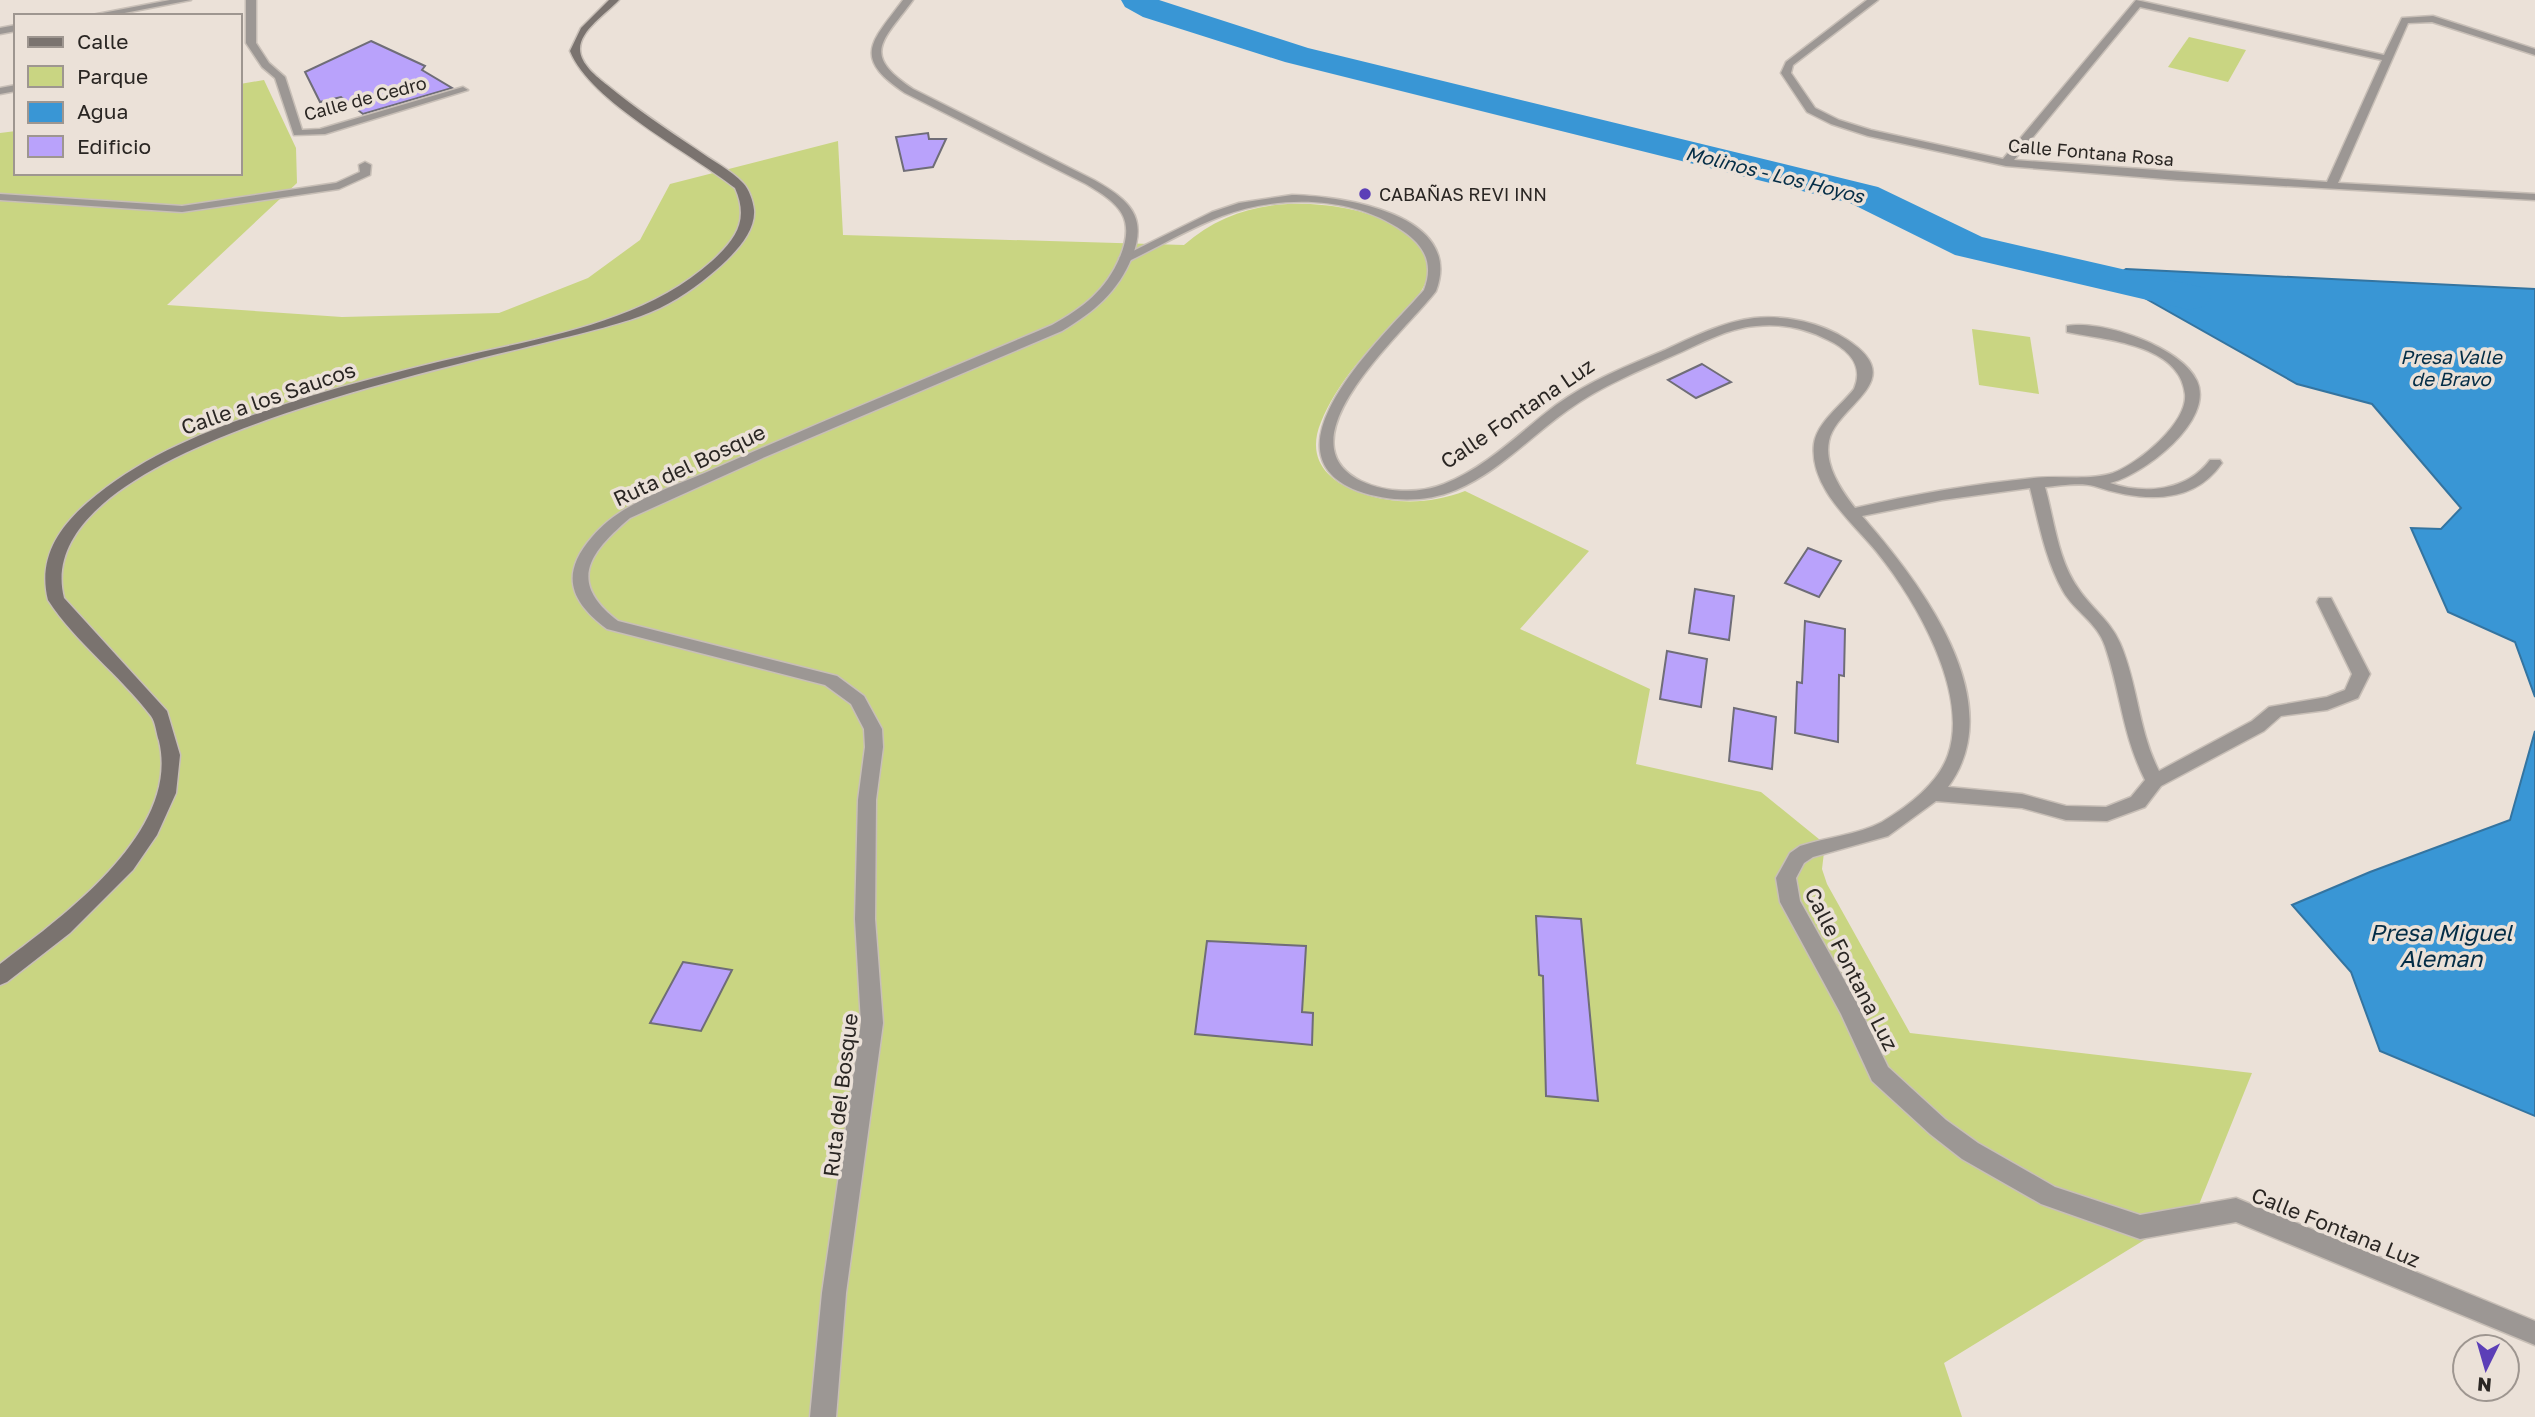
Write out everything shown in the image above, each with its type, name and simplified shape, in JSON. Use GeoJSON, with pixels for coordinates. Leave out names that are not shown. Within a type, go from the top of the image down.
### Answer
{"type":"FeatureCollection","features":[{"type":"Feature","properties":{"kind":"main road","name":"Calle a los Saucos"},"geometry":{"type":"LineString","coordinates":[[0,976],[98,893],[140,846],[149,835],[163,807],[171,780],[173,756],[169,734],[160,716],[56,600],[51,586],[55,555],[76,521],[122,482],[191,445],[314,400],[527,345],[646,310],[682,291],[708,270],[742,231],[749,209],[740,186],[600,87],[579,66],[575,52],[579,38],[614,0]]}},
{"type":"Feature","properties":{"kind":"street"},"geometry":{"type":"LineString","coordinates":[[104,14],[186,0]]}},
{"type":"Feature","properties":{"kind":"street","name":"Calle de Cedro"},"geometry":{"type":"LineString","coordinates":[[251,0],[245,44],[264,65],[280,77],[296,132],[321,132],[463,90]]}},
{"type":"Feature","properties":{"kind":"street","name":"Ruta del Bosque"},"geometry":{"type":"LineString","coordinates":[[822,1417],[834,1293],[872,1023],[865,919],[867,800],[874,747],[873,729],[858,700],[831,680],[613,625],[599,617],[582,595],[580,568],[596,540],[625,515],[1076,318],[1116,280],[1132,244],[1133,232],[1131,220],[1115,198],[1090,182],[909,91],[888,77],[877,61],[876,43],[908,0]]}},
{"type":"Feature","properties":{"kind":"street","name":"Calle Fontana Rosa"},"geometry":{"type":"LineString","coordinates":[[1873,0],[1789,64],[1787,77],[1811,110],[1868,134],[2006,163],[2331,186],[2535,197]]}},
{"type":"Feature","properties":{"kind":"street"},"geometry":{"type":"LineString","coordinates":[[2006,163],[2140,2],[2389,59]]}},
{"type":"Feature","properties":{"kind":"street"},"geometry":{"type":"LineString","coordinates":[[2331,186],[2405,20],[2418,18],[2445,22],[2535,52]]}},
{"type":"Feature","properties":{"kind":"street"},"geometry":{"type":"LineString","coordinates":[[0,197],[183,209],[339,186],[366,173],[365,165]]}},
{"type":"Feature","properties":{"kind":"street","name":"Calle Fontana Luz"},"geometry":{"type":"LineString","coordinates":[[1125,258],[1216,214],[1251,204],[1281,201],[1331,202],[1370,210],[1401,223],[1423,240],[1435,260],[1436,270],[1430,291],[1342,394],[1323,439],[1323,450],[1334,470],[1358,485],[1390,494],[1424,494],[1455,485],[1566,405],[1616,374],[1692,342],[1755,322],[1790,323],[1823,332],[1837,339],[1859,356],[1867,376],[1865,385],[1823,437],[1823,465],[1850,514],[1890,559],[1920,606],[1948,665],[1962,714],[1958,752],[1944,779],[1931,793],[1888,827],[1807,851],[1797,858],[1786,878],[1790,902],[1849,1008],[1880,1074],[1907,1101],[1970,1151],[2006,1174],[2094,1214],[2140,1227],[2236,1210],[2535,1333]]}},
{"type":"Feature","properties":{"kind":"street"},"geometry":{"type":"LineString","coordinates":[[1850,514],[1913,499],[2036,482],[2093,480],[2123,474],[2167,442],[2196,402],[2195,386],[2178,365],[2156,350],[2111,333],[2072,329]]}},
{"type":"Feature","properties":{"kind":"street"},"geometry":{"type":"LineString","coordinates":[[2093,480],[2117,493],[2166,491],[2197,484],[2209,476],[2215,463]]}},
{"type":"Feature","properties":{"kind":"street"},"geometry":{"type":"LineString","coordinates":[[2036,482],[2059,564],[2071,592],[2103,625],[2113,645],[2139,749],[2155,781]]}},
{"type":"Feature","properties":{"kind":"street"},"geometry":{"type":"LineString","coordinates":[[1931,793],[2022,801],[2044,808],[2087,815],[2107,814],[2131,805],[2149,792],[2155,781],[2258,726],[2269,713],[2289,707],[2327,706],[2352,694],[2361,674],[2325,602]]}},
{"type":"Feature","properties":{"kind":"green space"},"geometry":{"type":"Polygon","coordinates":[[[2189,37],[2246,50],[2228,82],[2168,67],[2189,37]]]}},
{"type":"Feature","properties":{"kind":"green space"},"geometry":{"type":"Polygon","coordinates":[[[264,80],[296,148],[297,183],[167,305],[342,317],[499,313],[588,278],[640,240],[670,184],[838,141],[843,235],[1184,245],[1199,233],[1231,216],[1284,204],[1334,206],[1391,223],[1423,249],[1428,266],[1427,278],[1416,298],[1342,383],[1321,422],[1316,447],[1322,466],[1329,475],[1349,488],[1387,500],[1426,501],[1465,491],[1589,551],[1520,629],[1650,689],[1636,764],[1761,792],[1825,844],[1822,869],[1827,884],[1910,1033],[2252,1073],[2198,1207],[1944,1363],[1962,1417],[0,1417],[0,133],[14,131],[14,175],[242,175],[242,84],[264,80]]]}},
{"type":"Feature","properties":{"kind":"green space"},"geometry":{"type":"Polygon","coordinates":[[[1972,329],[2030,337],[2039,394],[1979,385],[1972,329]]]}},
{"type":"Feature","properties":{"kind":"water","name":"Presa Valle de Bravo"},"geometry":{"type":"Polygon","coordinates":[[[2126,269],[2535,289],[2535,697],[2515,642],[2448,612],[2411,528],[2441,529],[2461,508],[2372,404],[2297,384],[2111,279],[2126,269]]]}},
{"type":"Feature","properties":{"kind":"water","name":"Presa Miguel Aleman"},"geometry":{"type":"Polygon","coordinates":[[[2535,731],[2535,1116],[2380,1051],[2351,972],[2292,905],[2370,872],[2510,820],[2535,731]]]}},
{"type":"Feature","properties":{"kind":"building"},"geometry":{"type":"Polygon","coordinates":[[[371,41],[425,66],[422,70],[452,88],[363,114],[341,97],[320,102],[305,72],[371,41]]]}},
{"type":"Feature","properties":{"kind":"building"},"geometry":{"type":"Polygon","coordinates":[[[928,133],[929,139],[946,139],[933,167],[904,171],[896,137],[928,133]]]}},
{"type":"Feature","properties":{"kind":"building"},"geometry":{"type":"Polygon","coordinates":[[[1702,364],[1731,382],[1696,398],[1668,380],[1702,364]]]}},
{"type":"Feature","properties":{"kind":"building"},"geometry":{"type":"Polygon","coordinates":[[[1808,548],[1841,561],[1819,597],[1785,583],[1808,548]]]}},
{"type":"Feature","properties":{"kind":"building"},"geometry":{"type":"Polygon","coordinates":[[[1695,589],[1734,596],[1729,640],[1689,633],[1695,589]]]}},
{"type":"Feature","properties":{"kind":"building"},"geometry":{"type":"Polygon","coordinates":[[[1805,621],[1845,629],[1844,676],[1839,675],[1838,742],[1795,733],[1797,682],[1802,683],[1805,621]]]}},
{"type":"Feature","properties":{"kind":"building"},"geometry":{"type":"Polygon","coordinates":[[[1667,651],[1707,659],[1701,707],[1660,699],[1667,651]]]}},
{"type":"Feature","properties":{"kind":"building"},"geometry":{"type":"Polygon","coordinates":[[[1734,708],[1776,717],[1772,769],[1729,761],[1734,708]]]}},
{"type":"Feature","properties":{"kind":"building"},"geometry":{"type":"Polygon","coordinates":[[[1536,916],[1581,919],[1598,1101],[1546,1096],[1543,976],[1539,975],[1536,916]]]}},
{"type":"Feature","properties":{"kind":"building"},"geometry":{"type":"Polygon","coordinates":[[[1207,941],[1306,946],[1302,1012],[1313,1013],[1312,1045],[1195,1034],[1207,941]]]}},
{"type":"Feature","properties":{"kind":"building"},"geometry":{"type":"Polygon","coordinates":[[[683,962],[732,970],[701,1031],[650,1023],[683,962]]]}},
{"type":"Feature","properties":{"kind":"waterway","name":"Molinos - Los Hoyos"},"geometry":{"type":"LineString","coordinates":[[1136,0],[1154,10],[1297,55],[1864,195],[1969,246],[2190,297]]}},
{"type":"Feature","properties":{"kind":"place","name":"CABAÑAS REVI INN"},"geometry":{"type":"Point","coordinates":[1365,194]}}]}
